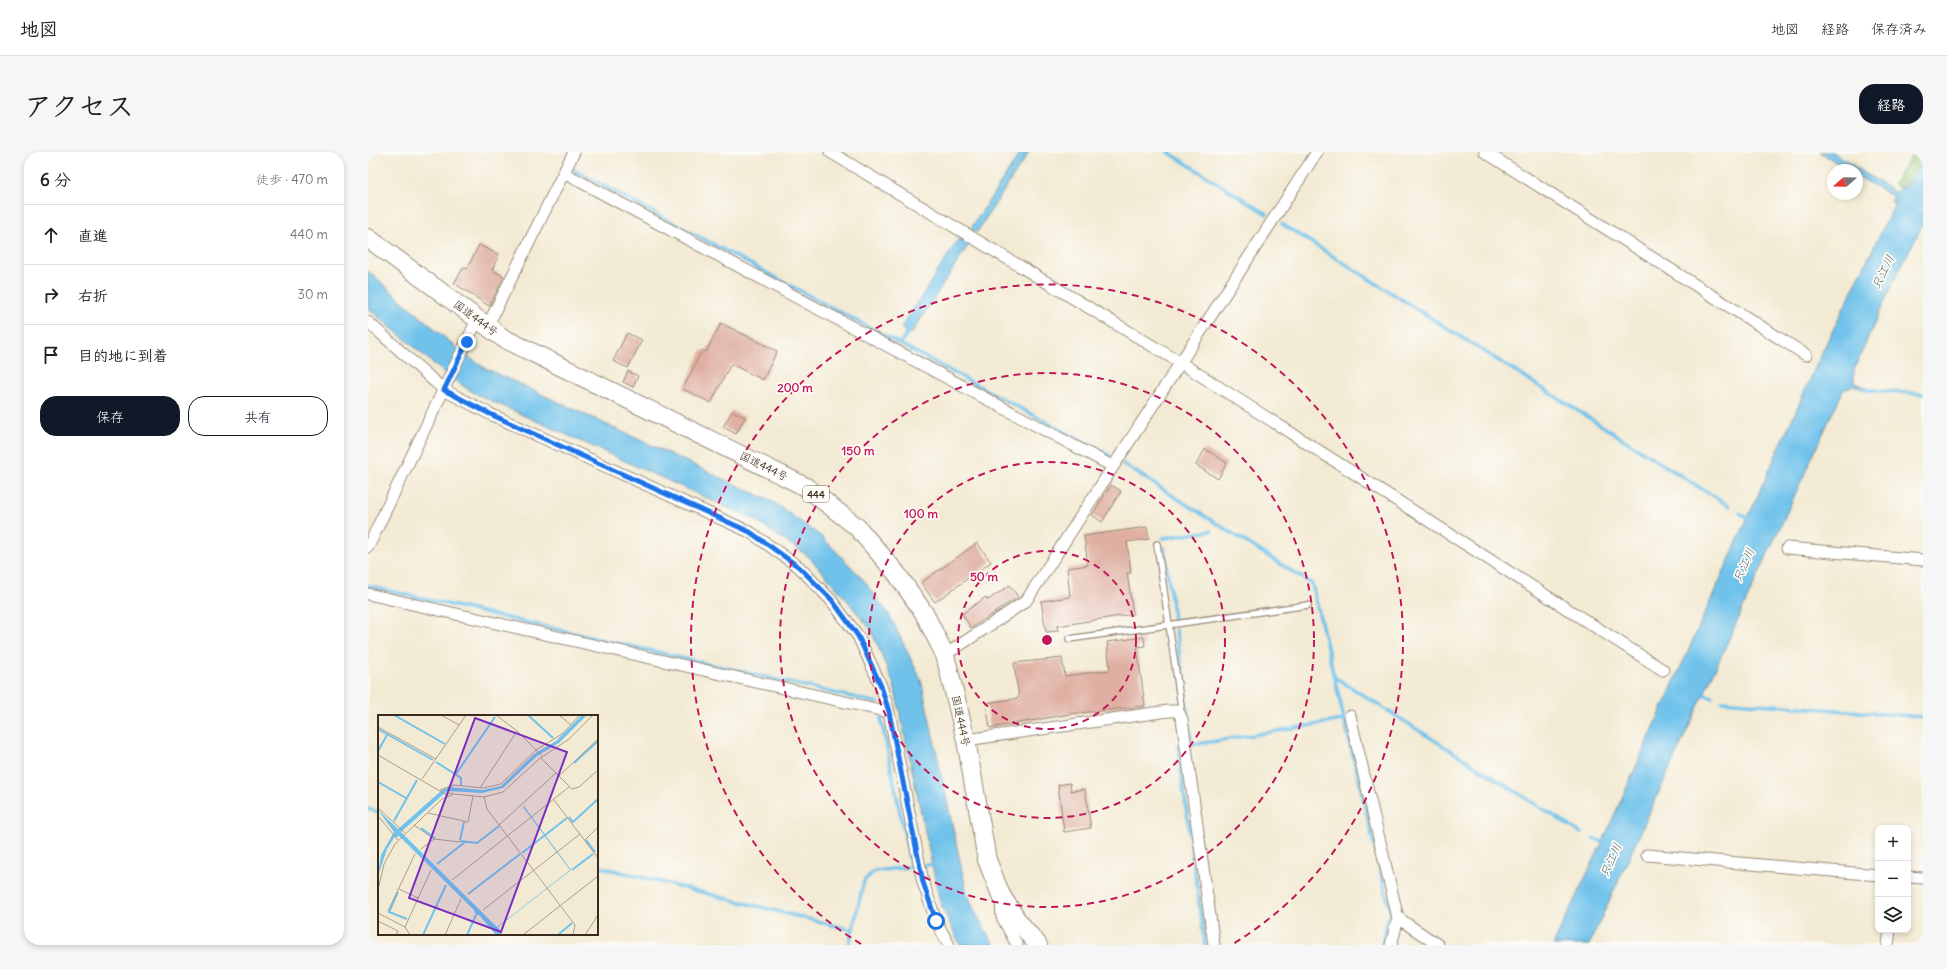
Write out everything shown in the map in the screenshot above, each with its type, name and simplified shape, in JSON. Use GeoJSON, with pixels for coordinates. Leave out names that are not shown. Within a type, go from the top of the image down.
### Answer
{"type":"FeatureCollection","features":[{"type":"Feature","properties":{"kind":"highway","name":"国道444号"},"geometry":{"type":"LineString","coordinates":[[368,238],[482,324],[510,342],[806,486],[857,527],[897,574],[924,613],[945,655],[966,740],[987,860],[1001,895],[1017,920],[1038,945]]}},
{"type":"Feature","properties":{"kind":"street"},"geometry":{"type":"LineString","coordinates":[[368,547],[467,342],[482,324],[574,152]]}},
{"type":"Feature","properties":{"kind":"street"},"geometry":{"type":"LineString","coordinates":[[830,152],[1181,363],[1663,670]]}},
{"type":"Feature","properties":{"kind":"street"},"geometry":{"type":"LineString","coordinates":[[945,655],[1026,601],[1112,466],[1181,363],[1317,152]]}},
{"type":"Feature","properties":{"kind":"street"},"geometry":{"type":"LineString","coordinates":[[1485,152],[1806,355]]}},
{"type":"Feature","properties":{"kind":"street"},"geometry":{"type":"LineString","coordinates":[[564,173],[1112,466]]}},
{"type":"Feature","properties":{"kind":"street"},"geometry":{"type":"LineString","coordinates":[[368,322],[445,388],[490,414],[750,532],[799,567],[832,600],[858,636],[881,686],[889,712],[920,866],[936,921],[949,945]]}},
{"type":"Feature","properties":{"kind":"street"},"geometry":{"type":"LineString","coordinates":[[1787,548],[1923,560]]}},
{"type":"Feature","properties":{"kind":"street"},"geometry":{"type":"LineString","coordinates":[[368,594],[889,712]]}},
{"type":"Feature","properties":{"kind":"street"},"geometry":{"type":"LineString","coordinates":[[966,740],[1168,711],[1178,712],[1182,718],[1214,945]]}},
{"type":"Feature","properties":{"kind":"street"},"geometry":{"type":"LineString","coordinates":[[1350,716],[1398,918],[1391,945]]}},
{"type":"Feature","properties":{"kind":"street"},"geometry":{"type":"LineString","coordinates":[[1646,855],[1875,875]]}},
{"type":"Feature","properties":{"kind":"street"},"geometry":{"type":"LineString","coordinates":[[1911,877],[1923,878]]}},
{"type":"Feature","properties":{"kind":"street"},"geometry":{"type":"LineString","coordinates":[[1001,895],[1002,917],[1017,945]]}},
{"type":"Feature","properties":{"kind":"street"},"geometry":{"type":"LineString","coordinates":[[1398,918],[1438,945]]}},
{"type":"Feature","properties":{"kind":"street"},"geometry":{"type":"LineString","coordinates":[[1888,945],[1890,933]]}},
{"type":"Feature","properties":{"kind":"lane"},"geometry":{"type":"LineString","coordinates":[[1157,544],[1181,706],[1178,712]]}},
{"type":"Feature","properties":{"kind":"lane"},"geometry":{"type":"LineString","coordinates":[[1069,639],[1308,606]]}},
{"type":"Feature","properties":{"kind":"green space"},"geometry":{"type":"Polygon","coordinates":[[[1914,152],[1923,152],[1919,168],[1908,182],[1899,188],[1893,184],[1914,152]]]}},
{"type":"Feature","properties":{"kind":"water"},"geometry":{"type":"Polygon","coordinates":[[[1021,152],[1029,152],[977,232],[975,231],[968,243],[969,244],[911,334],[901,328],[959,238],[965,241],[973,230],[971,228],[1021,152]]]}},
{"type":"Feature","properties":{"kind":"water"},"geometry":{"type":"Polygon","coordinates":[[[1820,152],[1832,152],[1851,164],[1839,164],[1820,152]]]}},
{"type":"Feature","properties":{"kind":"water","name":"只江川"},"geometry":{"type":"Polygon","coordinates":[[[1923,160],[1923,224],[1896,276],[1854,369],[1854,382],[1867,388],[1866,391],[1853,385],[1850,388],[1844,389],[1589,945],[1553,945],[1600,847],[1824,348],[1895,204],[1891,202],[1894,197],[1863,179],[1863,172],[1896,193],[1899,188],[1906,186],[1923,160]]]}},
{"type":"Feature","properties":{"kind":"water"},"geometry":{"type":"Polygon","coordinates":[[[368,271],[459,350],[483,367],[773,502],[822,537],[861,577],[890,616],[921,680],[966,889],[974,910],[994,945],[960,945],[940,902],[894,685],[871,630],[808,556],[753,519],[474,393],[448,376],[368,308],[368,271]]]}},
{"type":"Feature","properties":{"kind":"building"},"geometry":{"type":"Polygon","coordinates":[[[479,245],[499,255],[492,270],[504,276],[489,306],[454,283],[464,267],[467,269],[479,245]]]}},
{"type":"Feature","properties":{"kind":"building"},"geometry":{"type":"Polygon","coordinates":[[[721,323],[777,351],[763,380],[731,364],[711,403],[683,389],[702,350],[706,352],[721,323]]]}},
{"type":"Feature","properties":{"kind":"building"},"geometry":{"type":"Polygon","coordinates":[[[627,333],[642,340],[628,368],[613,361],[627,333]]]}},
{"type":"Feature","properties":{"kind":"building"},"geometry":{"type":"Polygon","coordinates":[[[628,371],[638,376],[633,387],[623,382],[628,371]]]}},
{"type":"Feature","properties":{"kind":"building"},"geometry":{"type":"Polygon","coordinates":[[[732,411],[745,417],[736,434],[723,427],[732,411]]]}},
{"type":"Feature","properties":{"kind":"building"},"geometry":{"type":"Polygon","coordinates":[[[1205,449],[1227,463],[1218,479],[1196,465],[1205,449]]]}},
{"type":"Feature","properties":{"kind":"building"},"geometry":{"type":"Polygon","coordinates":[[[1111,485],[1121,491],[1102,522],[1092,515],[1111,485]]]}},
{"type":"Feature","properties":{"kind":"building"},"geometry":{"type":"Polygon","coordinates":[[[1147,527],[1149,539],[1127,542],[1131,573],[1127,573],[1133,614],[1057,626],[1058,631],[1046,632],[1041,601],[1070,597],[1067,568],[1088,565],[1084,536],[1147,527]]]}},
{"type":"Feature","properties":{"kind":"building"},"geometry":{"type":"Polygon","coordinates":[[[977,543],[991,562],[935,602],[921,583],[977,543]]]}},
{"type":"Feature","properties":{"kind":"building"},"geometry":{"type":"Polygon","coordinates":[[[1010,585],[1018,597],[971,628],[962,614],[986,597],[988,600],[1010,585]]]}},
{"type":"Feature","properties":{"kind":"building"},"geometry":{"type":"Polygon","coordinates":[[[1144,637],[1145,646],[1137,647],[1145,706],[1070,714],[990,728],[986,703],[1019,698],[1014,663],[1062,658],[1065,676],[1110,670],[1107,642],[1144,637]]]}},
{"type":"Feature","properties":{"kind":"building"},"geometry":{"type":"Polygon","coordinates":[[[1070,783],[1071,791],[1085,789],[1091,828],[1064,832],[1058,785],[1070,783]]]}},
{"type":"Feature","properties":{"kind":"waterway"},"geometry":{"type":"LineString","coordinates":[[1168,152],[1267,214]]}},
{"type":"Feature","properties":{"kind":"waterway"},"geometry":{"type":"LineString","coordinates":[[572,169],[1110,456]]}},
{"type":"Feature","properties":{"kind":"waterway"},"geometry":{"type":"LineString","coordinates":[[1282,224],[1729,506]]}},
{"type":"Feature","properties":{"kind":"waterway"},"geometry":{"type":"LineString","coordinates":[[900,344],[910,328]]}},
{"type":"Feature","properties":{"kind":"waterway"},"geometry":{"type":"LineString","coordinates":[[1863,388],[1869,390],[1923,394]]}},
{"type":"Feature","properties":{"kind":"waterway"},"geometry":{"type":"LineString","coordinates":[[1123,464],[1312,584],[1390,911],[1382,945]]}},
{"type":"Feature","properties":{"kind":"waterway"},"geometry":{"type":"LineString","coordinates":[[1740,513],[1751,520]]}},
{"type":"Feature","properties":{"kind":"waterway"},"geometry":{"type":"LineString","coordinates":[[1163,538],[1211,531]]}},
{"type":"Feature","properties":{"kind":"waterway"},"geometry":{"type":"LineString","coordinates":[[1164,548],[1174,619]]}},
{"type":"Feature","properties":{"kind":"waterway"},"geometry":{"type":"LineString","coordinates":[[368,586],[878,703]]}},
{"type":"Feature","properties":{"kind":"waterway"},"geometry":{"type":"LineString","coordinates":[[1176,630],[1183,679]]}},
{"type":"Feature","properties":{"kind":"waterway"},"geometry":{"type":"LineString","coordinates":[[1333,676],[1581,833]]}},
{"type":"Feature","properties":{"kind":"waterway"},"geometry":{"type":"LineString","coordinates":[[1184,689],[1192,745],[1343,720]]}},
{"type":"Feature","properties":{"kind":"waterway"},"geometry":{"type":"LineString","coordinates":[[1700,693],[1712,697]]}},
{"type":"Feature","properties":{"kind":"waterway"},"geometry":{"type":"LineString","coordinates":[[1722,701],[1923,717]]}},
{"type":"Feature","properties":{"kind":"waterway"},"geometry":{"type":"LineString","coordinates":[[881,718],[911,867]]}},
{"type":"Feature","properties":{"kind":"waterway"},"geometry":{"type":"LineString","coordinates":[[1178,747],[1205,945]]}},
{"type":"Feature","properties":{"kind":"waterway"},"geometry":{"type":"LineString","coordinates":[[368,809],[378,812]]}},
{"type":"Feature","properties":{"kind":"waterway","name":"只江川"},"geometry":{"type":"LineString","coordinates":[[1593,838],[1605,843]]}},
{"type":"Feature","properties":{"kind":"waterway"},"geometry":{"type":"LineString","coordinates":[[849,945],[864,881],[874,871],[936,864]]}},
{"type":"Feature","properties":{"kind":"waterway"},"geometry":{"type":"LineString","coordinates":[[598,866],[852,930]]}},
{"type":"Feature","properties":{"kind":"route"},"geometry":{"type":"LineString","coordinates":[[467,342],[444,390],[490,414],[750,532],[799,567],[832,600],[858,636],[881,686],[889,712],[923,882],[936,921]]}}]}
